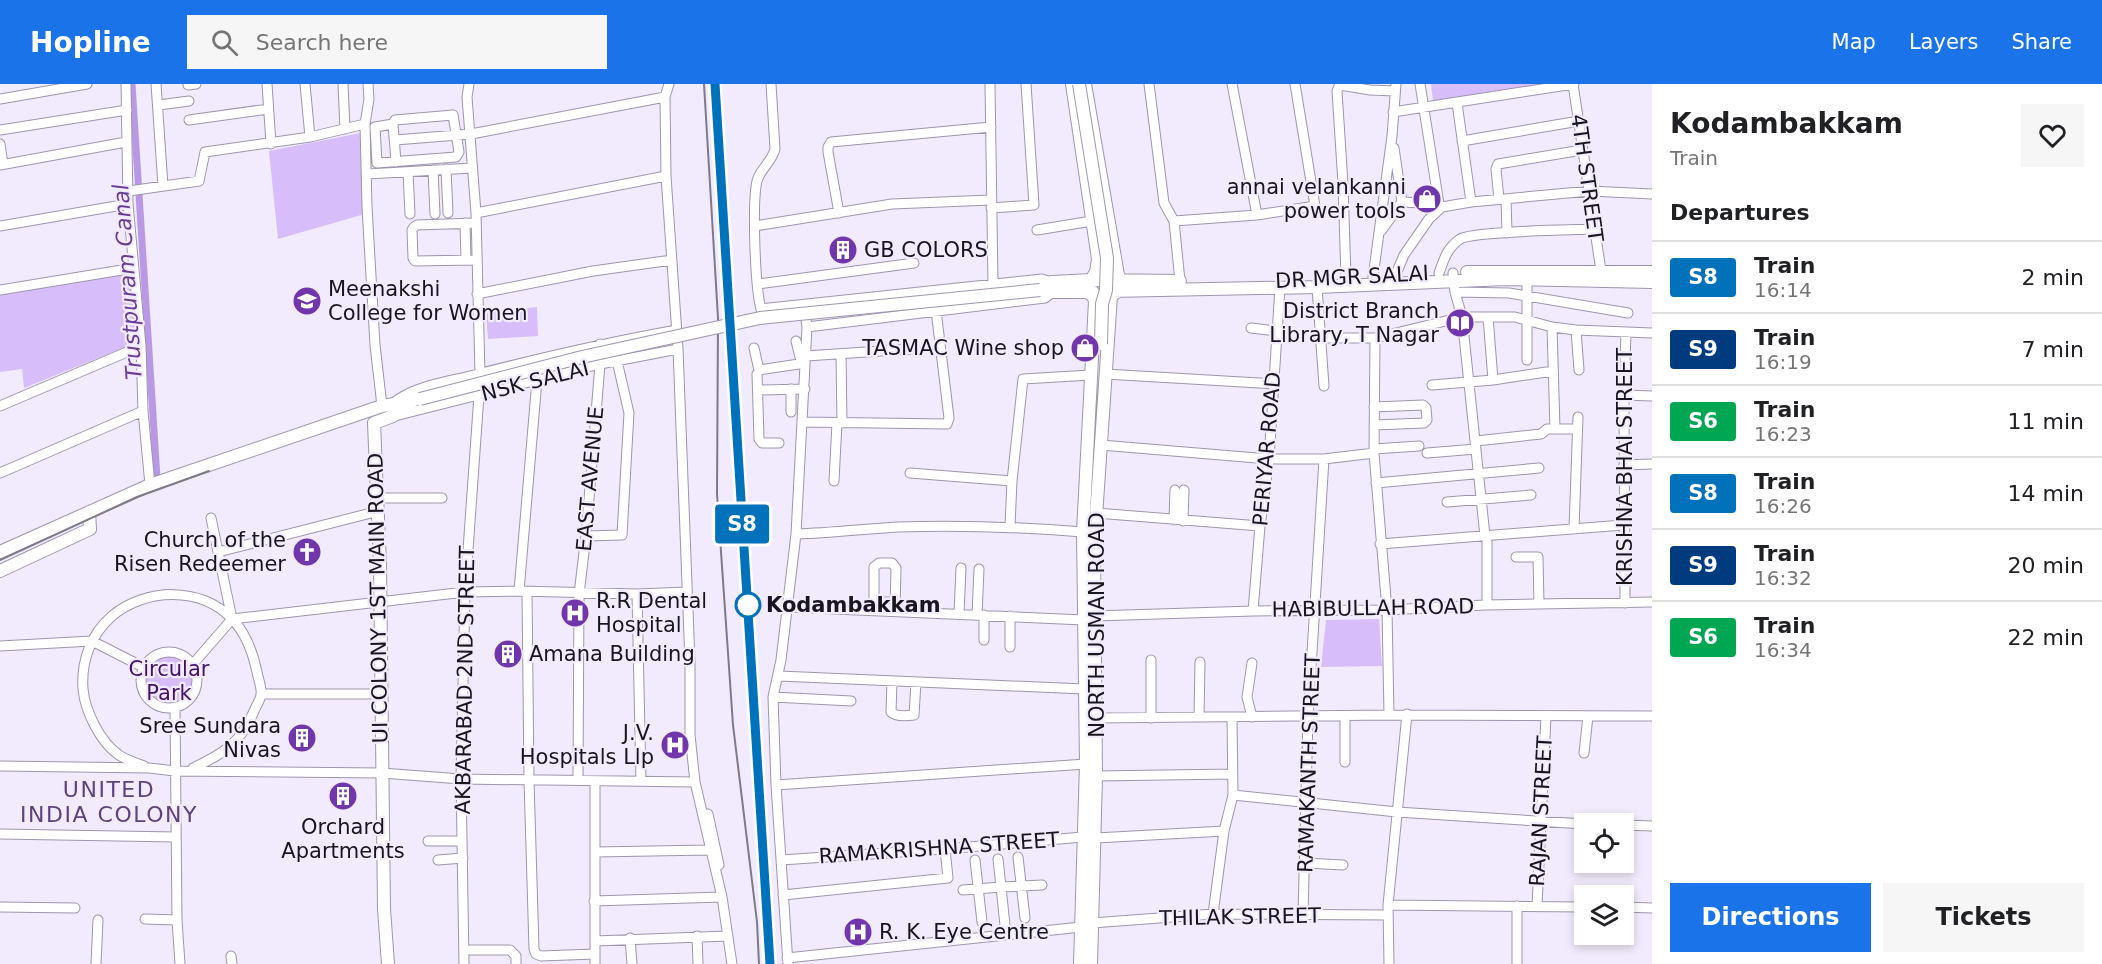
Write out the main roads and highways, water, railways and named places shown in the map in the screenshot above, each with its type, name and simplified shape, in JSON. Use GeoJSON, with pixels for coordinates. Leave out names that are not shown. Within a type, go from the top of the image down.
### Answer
{"type":"FeatureCollection","features":[{"type":"Feature","properties":{"kind":"main road"},"geometry":{"type":"LineString","coordinates":[[1072,84],[1098,259],[1096,272],[1089,286]]}},
{"type":"Feature","properties":{"kind":"main road"},"geometry":{"type":"LineString","coordinates":[[1079,84],[1107,270],[1106,290],[1102,304],[1091,511]]}},
{"type":"Feature","properties":{"kind":"main road"},"geometry":{"type":"LineString","coordinates":[[1085,84],[1120,285]]}},
{"type":"Feature","properties":{"kind":"main road","name":"DR MGR SALAI"},"geometry":{"type":"LineString","coordinates":[[389,409],[562,362],[766,317],[1047,288],[1180,281],[1280,282],[1439,273],[1454,282],[1494,271],[1652,272]]}},
{"type":"Feature","properties":{"kind":"main road","name":"DR MGR SALAI"},"geometry":{"type":"LineString","coordinates":[[1120,285],[1317,287],[1527,279],[1652,282]]}},
{"type":"Feature","properties":{"kind":"main road","name":"NORTH USMAN ROAD"},"geometry":{"type":"LineString","coordinates":[[1080,964],[1086,925],[1090,838],[1096,776],[1096,718],[1083,532],[1091,511],[1101,445],[1111,296],[1120,285]]}},
{"type":"Feature","properties":{"kind":"main road","name":"NORTH USMAN ROAD"},"geometry":{"type":"LineString","coordinates":[[1089,286],[1095,301],[1091,375],[1091,511],[1094,546],[1084,689],[1090,838]]}},
{"type":"Feature","properties":{"kind":"main road"},"geometry":{"type":"LineString","coordinates":[[1094,318],[1109,319]]}},
{"type":"Feature","properties":{"kind":"main road"},"geometry":{"type":"LineString","coordinates":[[0,552],[150,485],[389,409]]}},
{"type":"Feature","properties":{"kind":"main road","name":"UI COLONY 1ST MAIN ROAD"},"geometry":{"type":"LineString","coordinates":[[388,964],[384,909],[381,603],[374,423],[389,409]]}},
{"type":"Feature","properties":{"kind":"main road"},"geometry":{"type":"LineString","coordinates":[[0,571],[90,529],[89,512]]}},
{"type":"Feature","properties":{"kind":"main road","name":"NORTH USMAN ROAD"},"geometry":{"type":"LineString","coordinates":[[1086,925],[1091,964]]}},
{"type":"Feature","properties":{"kind":"waterway","name":"Trustpuram Canal"},"geometry":{"type":"LineString","coordinates":[[132,84],[157,478]]}},
{"type":"Feature","properties":{"kind":"railway"},"geometry":{"type":"LineString","coordinates":[[704,84],[718,318],[717,494],[733,725],[757,922],[759,964]]}},
{"type":"Feature","properties":{"kind":"railway"},"geometry":{"type":"LineString","coordinates":[[715,84],[770,964]]}},
{"type":"Feature","properties":{"kind":"railway"},"geometry":{"type":"LineString","coordinates":[[0,560],[137,497],[209,471]]}},
{"type":"Feature","properties":{"kind":"train","name":"S8"},"geometry":{"type":"LineString","coordinates":[[715,84],[770,964]]}},
{"type":"Feature","properties":{"kind":"place","name":"annai velankanni power tools"},"geometry":{"type":"Point","coordinates":[1427,199]}},
{"type":"Feature","properties":{"kind":"place","name":"GB COLORS"},"geometry":{"type":"Point","coordinates":[843,250]}},
{"type":"Feature","properties":{"kind":"place","name":"Meenakshi College for Women"},"geometry":{"type":"Point","coordinates":[307,301]}},
{"type":"Feature","properties":{"kind":"place","name":"District Branch Library, T Nagar"},"geometry":{"type":"Point","coordinates":[1460,323]}},
{"type":"Feature","properties":{"kind":"place","name":"TASMAC Wine shop"},"geometry":{"type":"Point","coordinates":[1085,348]}},
{"type":"Feature","properties":{"kind":"place","name":"Church of the Risen Redeemer"},"geometry":{"type":"Point","coordinates":[307,552]}},
{"type":"Feature","properties":{"kind":"place","name":"Kodambakkam"},"geometry":{"type":"Point","coordinates":[748,605]}},
{"type":"Feature","properties":{"kind":"place","name":"R.R Dental Hospital"},"geometry":{"type":"Point","coordinates":[575,613]}},
{"type":"Feature","properties":{"kind":"place","name":"Amana Building"},"geometry":{"type":"Point","coordinates":[508,654]}},
{"type":"Feature","properties":{"kind":"place","name":"Sree Sundara Nivas"},"geometry":{"type":"Point","coordinates":[302,738]}},
{"type":"Feature","properties":{"kind":"place","name":"J.V. Hospitals Llp"},"geometry":{"type":"Point","coordinates":[675,745]}},
{"type":"Feature","properties":{"kind":"place","name":"Orchard Apartments"},"geometry":{"type":"Point","coordinates":[343,796]}},
{"type":"Feature","properties":{"kind":"place","name":"R. K. Eye Centre"},"geometry":{"type":"Point","coordinates":[858,932]}},
{"type":"Feature","properties":{"kind":"district","name":"UNITED INDIA COLONY"},"geometry":{"type":"Point","coordinates":[109,802]}},
{"type":"Feature","properties":{"kind":"park label","name":"Circular Park"},"geometry":{"type":"Point","coordinates":[169,681]}}]}
